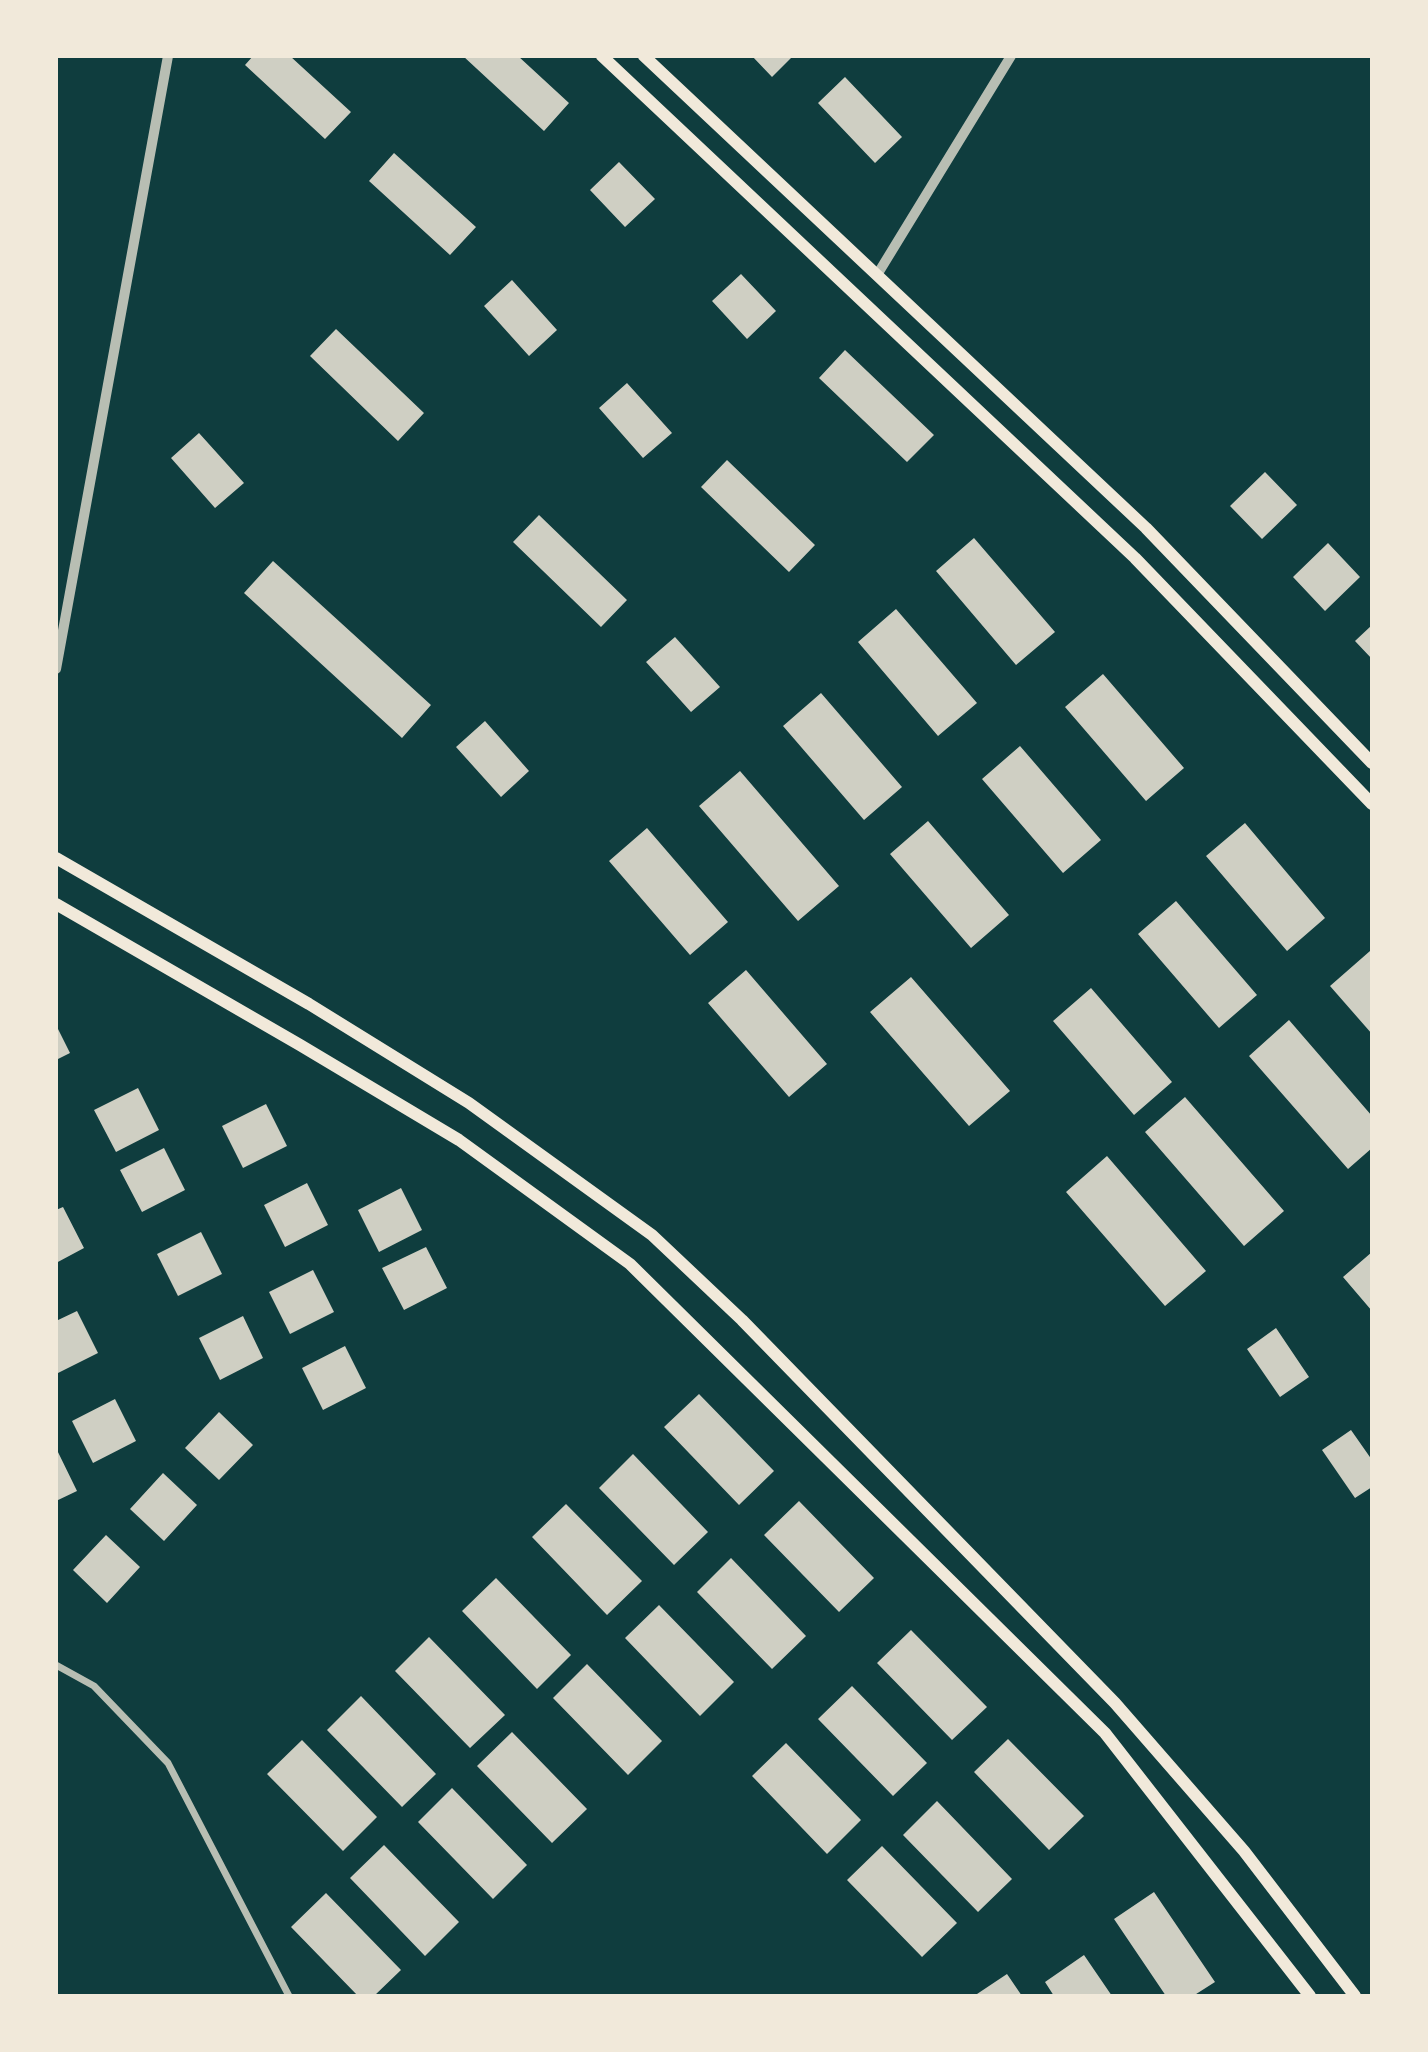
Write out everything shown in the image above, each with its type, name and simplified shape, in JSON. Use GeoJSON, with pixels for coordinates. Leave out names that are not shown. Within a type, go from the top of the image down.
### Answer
{"type":"FeatureCollection","features":[{"type":"Feature","properties":{"kind":"main road"},"geometry":{"type":"LineString","coordinates":[[602,56],[1135,558],[1372,804]]}},
{"type":"Feature","properties":{"kind":"main road"},"geometry":{"type":"LineString","coordinates":[[644,56],[1146,528],[1372,763]]}},
{"type":"Feature","properties":{"kind":"main road"},"geometry":{"type":"LineString","coordinates":[[56,858],[309,1004],[469,1103],[652,1235],[742,1320],[1115,1703],[1244,1851],[1355,1996]]}},
{"type":"Feature","properties":{"kind":"main road"},"geometry":{"type":"LineString","coordinates":[[56,904],[459,1140],[630,1264],[1105,1733],[1310,1996]]}},
{"type":"Feature","properties":{"kind":"street"},"geometry":{"type":"LineString","coordinates":[[56,669],[168,56]]}},
{"type":"Feature","properties":{"kind":"street"},"geometry":{"type":"LineString","coordinates":[[877,275],[1011,56]]}},
{"type":"Feature","properties":{"kind":"street"},"geometry":{"type":"LineString","coordinates":[[56,1665],[94,1686],[168,1763],[289,1996]]}},
{"type":"Feature","properties":{"kind":"building"},"geometry":{"type":"Polygon","coordinates":[[[253,56],[290,56],[351,112],[325,139],[245,65],[253,56]]]}},
{"type":"Feature","properties":{"kind":"building"},"geometry":{"type":"Polygon","coordinates":[[[463,56],[518,56],[569,103],[544,131],[463,56]]]}},
{"type":"Feature","properties":{"kind":"building"},"geometry":{"type":"Polygon","coordinates":[[[752,56],[793,56],[772,77],[752,56]]]}},
{"type":"Feature","properties":{"kind":"building"},"geometry":{"type":"Polygon","coordinates":[[[845,77],[902,137],[875,163],[818,103],[845,77]]]}},
{"type":"Feature","properties":{"kind":"building"},"geometry":{"type":"Polygon","coordinates":[[[394,153],[476,227],[450,255],[369,181],[394,153]]]}},
{"type":"Feature","properties":{"kind":"building"},"geometry":{"type":"Polygon","coordinates":[[[619,162],[655,199],[625,227],[590,190],[619,162]]]}},
{"type":"Feature","properties":{"kind":"building"},"geometry":{"type":"Polygon","coordinates":[[[741,274],[776,311],[747,339],[712,301],[741,274]]]}},
{"type":"Feature","properties":{"kind":"building"},"geometry":{"type":"Polygon","coordinates":[[[512,280],[557,330],[529,356],[484,306],[512,280]]]}},
{"type":"Feature","properties":{"kind":"building"},"geometry":{"type":"Polygon","coordinates":[[[336,329],[424,413],[398,441],[310,356],[336,329]]]}},
{"type":"Feature","properties":{"kind":"building"},"geometry":{"type":"Polygon","coordinates":[[[845,350],[934,435],[907,462],[819,378],[845,350]]]}},
{"type":"Feature","properties":{"kind":"building"},"geometry":{"type":"Polygon","coordinates":[[[627,383],[672,433],[643,458],[599,408],[627,383]]]}},
{"type":"Feature","properties":{"kind":"building"},"geometry":{"type":"Polygon","coordinates":[[[199,433],[244,483],[215,508],[171,458],[199,433]]]}},
{"type":"Feature","properties":{"kind":"building"},"geometry":{"type":"Polygon","coordinates":[[[727,460],[815,545],[789,572],[701,487],[727,460]]]}},
{"type":"Feature","properties":{"kind":"building"},"geometry":{"type":"Polygon","coordinates":[[[1265,472],[1297,505],[1262,539],[1230,506],[1265,472]]]}},
{"type":"Feature","properties":{"kind":"building"},"geometry":{"type":"Polygon","coordinates":[[[539,515],[627,600],[601,627],[513,542],[539,515]]]}},
{"type":"Feature","properties":{"kind":"building"},"geometry":{"type":"Polygon","coordinates":[[[974,538],[1055,632],[1016,665],[936,571],[974,538]]]}},
{"type":"Feature","properties":{"kind":"building"},"geometry":{"type":"Polygon","coordinates":[[[1328,543],[1360,577],[1325,611],[1293,577],[1328,543]]]}},
{"type":"Feature","properties":{"kind":"building"},"geometry":{"type":"Polygon","coordinates":[[[273,561],[431,705],[402,738],[244,593],[273,561]]]}},
{"type":"Feature","properties":{"kind":"building"},"geometry":{"type":"Polygon","coordinates":[[[896,609],[977,703],[938,736],[858,642],[896,609]]]}},
{"type":"Feature","properties":{"kind":"building"},"geometry":{"type":"Polygon","coordinates":[[[1372,625],[1372,659],[1355,641],[1372,625]]]}},
{"type":"Feature","properties":{"kind":"building"},"geometry":{"type":"Polygon","coordinates":[[[675,637],[720,687],[691,712],[646,662],[675,637]]]}},
{"type":"Feature","properties":{"kind":"building"},"geometry":{"type":"Polygon","coordinates":[[[1103,674],[1184,768],[1146,801],[1065,707],[1103,674]]]}},
{"type":"Feature","properties":{"kind":"building"},"geometry":{"type":"Polygon","coordinates":[[[821,693],[902,787],[864,820],[783,726],[821,693]]]}},
{"type":"Feature","properties":{"kind":"building"},"geometry":{"type":"Polygon","coordinates":[[[485,721],[529,771],[501,797],[456,747],[485,721]]]}},
{"type":"Feature","properties":{"kind":"building"},"geometry":{"type":"Polygon","coordinates":[[[1020,746],[1101,840],[1063,873],[982,779],[1020,746]]]}},
{"type":"Feature","properties":{"kind":"building"},"geometry":{"type":"Polygon","coordinates":[[[740,771],[839,886],[798,921],[699,806],[740,771]]]}},
{"type":"Feature","properties":{"kind":"building"},"geometry":{"type":"Polygon","coordinates":[[[928,821],[1009,915],[971,948],[890,854],[928,821]]]}},
{"type":"Feature","properties":{"kind":"building"},"geometry":{"type":"Polygon","coordinates":[[[1245,823],[1325,918],[1287,951],[1206,856],[1245,823]]]}},
{"type":"Feature","properties":{"kind":"building"},"geometry":{"type":"Polygon","coordinates":[[[647,828],[728,922],[690,955],[609,861],[647,828]]]}},
{"type":"Feature","properties":{"kind":"building"},"geometry":{"type":"Polygon","coordinates":[[[1176,901],[1257,995],[1219,1028],[1138,934],[1176,901]]]}},
{"type":"Feature","properties":{"kind":"building"},"geometry":{"type":"Polygon","coordinates":[[[1370,951],[1372,953],[1372,1034],[1330,986],[1370,951]]]}},
{"type":"Feature","properties":{"kind":"building"},"geometry":{"type":"Polygon","coordinates":[[[746,970],[827,1064],[789,1097],[708,1003],[746,970]]]}},
{"type":"Feature","properties":{"kind":"building"},"geometry":{"type":"Polygon","coordinates":[[[911,977],[1010,1091],[969,1126],[870,1012],[911,977]]]}},
{"type":"Feature","properties":{"kind":"building"},"geometry":{"type":"Polygon","coordinates":[[[1091,988],[1172,1082],[1134,1115],[1053,1021],[1091,988]]]}},
{"type":"Feature","properties":{"kind":"building"},"geometry":{"type":"Polygon","coordinates":[[[1289,1020],[1372,1116],[1372,1148],[1348,1169],[1249,1056],[1289,1020]]]}},
{"type":"Feature","properties":{"kind":"building"},"geometry":{"type":"Polygon","coordinates":[[[56,1025],[70,1053],[56,1060],[56,1025]]]}},
{"type":"Feature","properties":{"kind":"building"},"geometry":{"type":"Polygon","coordinates":[[[138,1088],[159,1130],[116,1152],[94,1110],[138,1088]]]}},
{"type":"Feature","properties":{"kind":"building"},"geometry":{"type":"Polygon","coordinates":[[[1185,1097],[1284,1211],[1244,1246],[1145,1132],[1185,1097]]]}},
{"type":"Feature","properties":{"kind":"building"},"geometry":{"type":"Polygon","coordinates":[[[266,1104],[287,1146],[243,1168],[222,1126],[266,1104]]]}},
{"type":"Feature","properties":{"kind":"building"},"geometry":{"type":"Polygon","coordinates":[[[164,1148],[185,1190],[142,1212],[120,1170],[164,1148]]]}},
{"type":"Feature","properties":{"kind":"building"},"geometry":{"type":"Polygon","coordinates":[[[1107,1156],[1206,1271],[1165,1306],[1066,1192],[1107,1156]]]}},
{"type":"Feature","properties":{"kind":"building"},"geometry":{"type":"Polygon","coordinates":[[[307,1183],[328,1225],[285,1247],[264,1205],[307,1183]]]}},
{"type":"Feature","properties":{"kind":"building"},"geometry":{"type":"Polygon","coordinates":[[[401,1188],[422,1230],[379,1252],[358,1210],[401,1188]]]}},
{"type":"Feature","properties":{"kind":"building"},"geometry":{"type":"Polygon","coordinates":[[[63,1207],[84,1248],[56,1263],[56,1210],[63,1207]]]}},
{"type":"Feature","properties":{"kind":"building"},"geometry":{"type":"Polygon","coordinates":[[[201,1232],[222,1274],[178,1296],[157,1254],[201,1232]]]}},
{"type":"Feature","properties":{"kind":"building"},"geometry":{"type":"Polygon","coordinates":[[[426,1247],[447,1288],[404,1310],[382,1268],[426,1247]]]}},
{"type":"Feature","properties":{"kind":"building"},"geometry":{"type":"Polygon","coordinates":[[[1372,1252],[1372,1311],[1343,1277],[1372,1252]]]}},
{"type":"Feature","properties":{"kind":"building"},"geometry":{"type":"Polygon","coordinates":[[[313,1270],[334,1312],[290,1334],[269,1292],[313,1270]]]}},
{"type":"Feature","properties":{"kind":"building"},"geometry":{"type":"Polygon","coordinates":[[[77,1311],[98,1353],[56,1374],[56,1321],[77,1311]]]}},
{"type":"Feature","properties":{"kind":"building"},"geometry":{"type":"Polygon","coordinates":[[[243,1316],[263,1358],[220,1380],[199,1338],[243,1316]]]}},
{"type":"Feature","properties":{"kind":"building"},"geometry":{"type":"Polygon","coordinates":[[[1276,1328],[1309,1377],[1280,1397],[1247,1349],[1276,1328]]]}},
{"type":"Feature","properties":{"kind":"building"},"geometry":{"type":"Polygon","coordinates":[[[345,1346],[366,1388],[323,1410],[302,1368],[345,1346]]]}},
{"type":"Feature","properties":{"kind":"building"},"geometry":{"type":"Polygon","coordinates":[[[699,1394],[774,1471],[739,1505],[664,1427],[699,1394]]]}},
{"type":"Feature","properties":{"kind":"building"},"geometry":{"type":"Polygon","coordinates":[[[115,1399],[136,1441],[93,1463],[72,1421],[115,1399]]]}},
{"type":"Feature","properties":{"kind":"building"},"geometry":{"type":"Polygon","coordinates":[[[219,1412],[253,1445],[219,1480],[185,1448],[219,1412]]]}},
{"type":"Feature","properties":{"kind":"building"},"geometry":{"type":"Polygon","coordinates":[[[1351,1430],[1372,1460],[1372,1487],[1355,1498],[1322,1450],[1351,1430]]]}},
{"type":"Feature","properties":{"kind":"building"},"geometry":{"type":"Polygon","coordinates":[[[56,1448],[77,1491],[56,1501],[56,1448]]]}},
{"type":"Feature","properties":{"kind":"building"},"geometry":{"type":"Polygon","coordinates":[[[633,1454],[708,1532],[674,1565],[599,1488],[633,1454]]]}},
{"type":"Feature","properties":{"kind":"building"},"geometry":{"type":"Polygon","coordinates":[[[163,1473],[197,1505],[164,1541],[130,1509],[163,1473]]]}},
{"type":"Feature","properties":{"kind":"building"},"geometry":{"type":"Polygon","coordinates":[[[799,1501],[874,1578],[839,1612],[764,1535],[799,1501]]]}},
{"type":"Feature","properties":{"kind":"building"},"geometry":{"type":"Polygon","coordinates":[[[566,1504],[642,1581],[607,1615],[532,1537],[566,1504]]]}},
{"type":"Feature","properties":{"kind":"building"},"geometry":{"type":"Polygon","coordinates":[[[106,1535],[140,1567],[107,1603],[73,1570],[106,1535]]]}},
{"type":"Feature","properties":{"kind":"building"},"geometry":{"type":"Polygon","coordinates":[[[731,1558],[806,1636],[772,1669],[697,1592],[731,1558]]]}},
{"type":"Feature","properties":{"kind":"building"},"geometry":{"type":"Polygon","coordinates":[[[496,1578],[571,1655],[537,1689],[462,1611],[496,1578]]]}},
{"type":"Feature","properties":{"kind":"building"},"geometry":{"type":"Polygon","coordinates":[[[659,1605],[734,1682],[700,1716],[625,1638],[659,1605]]]}},
{"type":"Feature","properties":{"kind":"building"},"geometry":{"type":"Polygon","coordinates":[[[911,1630],[987,1707],[952,1740],[877,1663],[911,1630]]]}},
{"type":"Feature","properties":{"kind":"building"},"geometry":{"type":"Polygon","coordinates":[[[429,1637],[505,1715],[470,1748],[395,1671],[429,1637]]]}},
{"type":"Feature","properties":{"kind":"building"},"geometry":{"type":"Polygon","coordinates":[[[587,1664],[662,1741],[628,1775],[553,1698],[587,1664]]]}},
{"type":"Feature","properties":{"kind":"building"},"geometry":{"type":"Polygon","coordinates":[[[852,1686],[927,1763],[893,1796],[818,1719],[852,1686]]]}},
{"type":"Feature","properties":{"kind":"building"},"geometry":{"type":"Polygon","coordinates":[[[361,1696],[436,1774],[402,1807],[327,1730],[361,1696]]]}},
{"type":"Feature","properties":{"kind":"building"},"geometry":{"type":"Polygon","coordinates":[[[512,1732],[587,1809],[552,1843],[477,1766],[512,1732]]]}},
{"type":"Feature","properties":{"kind":"building"},"geometry":{"type":"Polygon","coordinates":[[[1008,1739],[1084,1816],[1049,1850],[974,1772],[1008,1739]]]}},
{"type":"Feature","properties":{"kind":"building"},"geometry":{"type":"Polygon","coordinates":[[[302,1740],[377,1817],[343,1851],[267,1774],[302,1740]]]}},
{"type":"Feature","properties":{"kind":"building"},"geometry":{"type":"Polygon","coordinates":[[[786,1743],[861,1820],[827,1854],[752,1776],[786,1743]]]}},
{"type":"Feature","properties":{"kind":"building"},"geometry":{"type":"Polygon","coordinates":[[[452,1788],[527,1865],[493,1899],[418,1822],[452,1788]]]}},
{"type":"Feature","properties":{"kind":"building"},"geometry":{"type":"Polygon","coordinates":[[[937,1801],[1012,1879],[978,1912],[903,1835],[937,1801]]]}},
{"type":"Feature","properties":{"kind":"building"},"geometry":{"type":"Polygon","coordinates":[[[384,1845],[459,1922],[425,1956],[350,1878],[384,1845]]]}},
{"type":"Feature","properties":{"kind":"building"},"geometry":{"type":"Polygon","coordinates":[[[882,1846],[957,1923],[922,1957],[847,1880],[882,1846]]]}},
{"type":"Feature","properties":{"kind":"building"},"geometry":{"type":"Polygon","coordinates":[[[1154,1892],[1215,1982],[1193,1996],[1166,1996],[1114,1919],[1154,1892]]]}},
{"type":"Feature","properties":{"kind":"building"},"geometry":{"type":"Polygon","coordinates":[[[326,1893],[401,1970],[374,1996],[358,1996],[291,1927],[326,1893]]]}},
{"type":"Feature","properties":{"kind":"building"},"geometry":{"type":"Polygon","coordinates":[[[1084,1955],[1112,1996],[1054,1996],[1045,1982],[1084,1955]]]}},
{"type":"Feature","properties":{"kind":"building"},"geometry":{"type":"Polygon","coordinates":[[[1007,1974],[1022,1996],[974,1996],[1007,1974]]]}}]}
